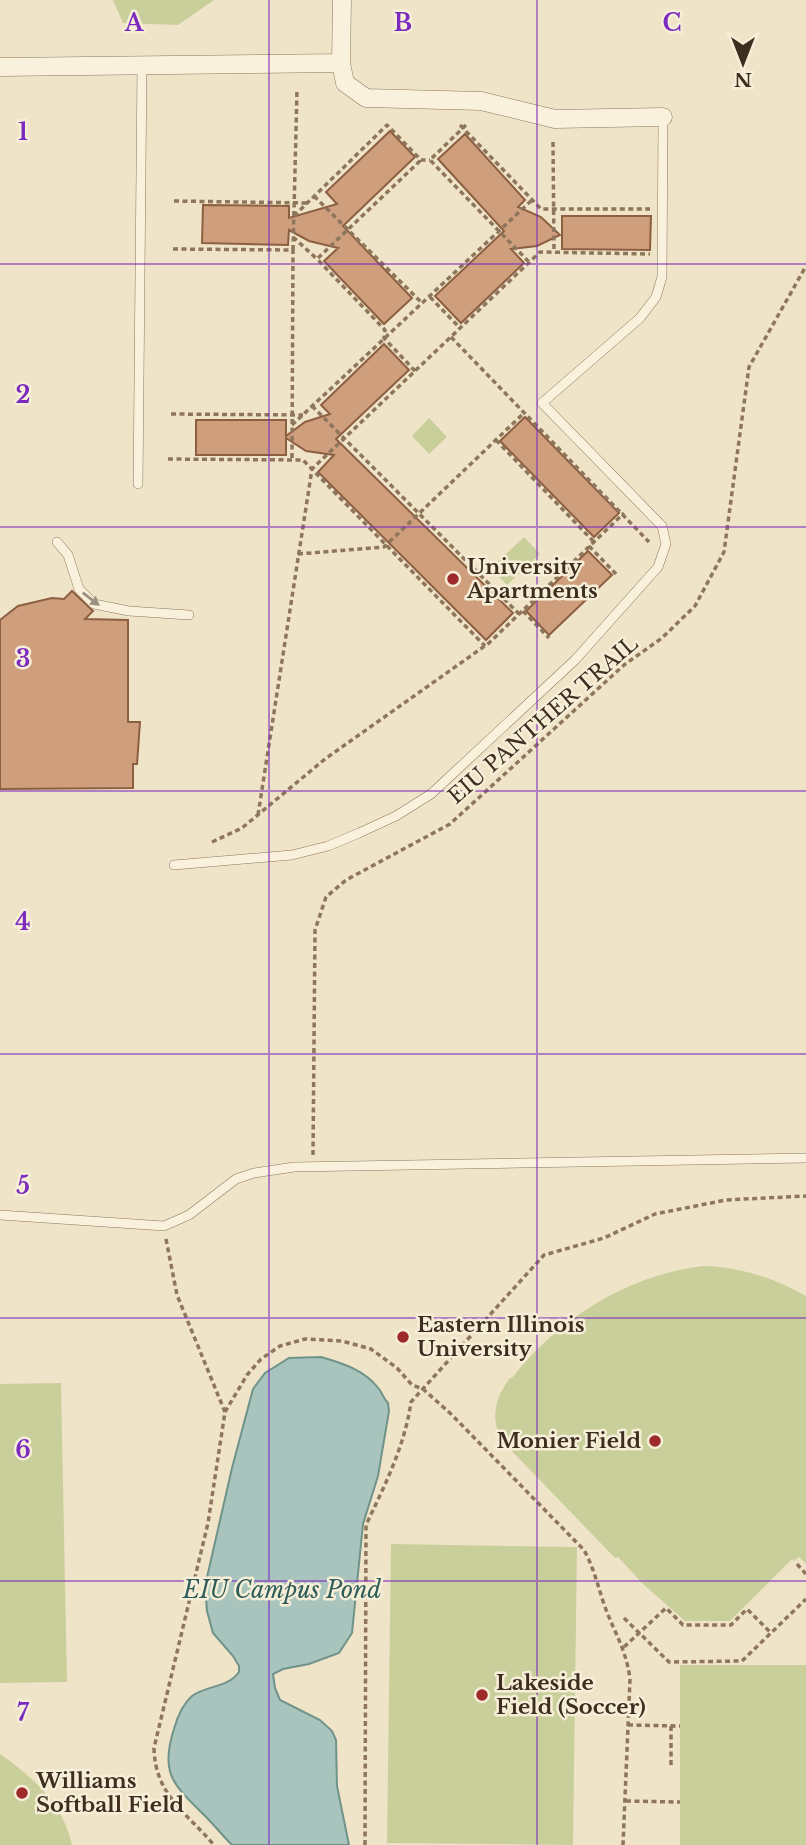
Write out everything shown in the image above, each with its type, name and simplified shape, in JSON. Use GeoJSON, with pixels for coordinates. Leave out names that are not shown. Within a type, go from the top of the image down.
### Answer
{"type":"FeatureCollection","features":[{"type":"Feature","properties":{"kind":"street"},"geometry":{"type":"LineString","coordinates":[[342,0],[341,62],[345,83],[366,98],[481,101],[555,119],[663,117]]}},
{"type":"Feature","properties":{"kind":"street"},"geometry":{"type":"LineString","coordinates":[[0,67],[341,62]]}},
{"type":"Feature","properties":{"kind":"lane"},"geometry":{"type":"LineString","coordinates":[[138,484],[142,65]]}},
{"type":"Feature","properties":{"kind":"lane"},"geometry":{"type":"LineString","coordinates":[[174,865],[292,855],[328,845],[396,816],[431,794],[575,660],[658,567],[666,544],[662,526],[542,403],[640,318],[656,297],[662,277],[663,117]]}},
{"type":"Feature","properties":{"kind":"lane"},"geometry":{"type":"LineString","coordinates":[[57,542],[68,555],[79,589],[94,604],[129,611],[189,615]]}},
{"type":"Feature","properties":{"kind":"lane"},"geometry":{"type":"LineString","coordinates":[[0,1215],[164,1226],[189,1215],[236,1180],[254,1173],[294,1167],[806,1158]]}},
{"type":"Feature","properties":{"kind":"path"},"geometry":{"type":"LineString","coordinates":[[292,460],[297,90]]}},
{"type":"Feature","properties":{"kind":"path"},"geometry":{"type":"LineString","coordinates":[[294,216],[387,125],[421,160]]}},
{"type":"Feature","properties":{"kind":"path"},"geometry":{"type":"LineString","coordinates":[[317,259],[421,160],[430,160],[463,126],[541,209],[663,209]]}},
{"type":"Feature","properties":{"kind":"path"},"geometry":{"type":"LineString","coordinates":[[553,142],[554,253]]}},
{"type":"Feature","properties":{"kind":"path"},"geometry":{"type":"LineString","coordinates":[[430,160],[529,262]]}},
{"type":"Feature","properties":{"kind":"path"},"geometry":{"type":"LineString","coordinates":[[314,196],[422,303]]}},
{"type":"Feature","properties":{"kind":"path"},"geometry":{"type":"LineString","coordinates":[[292,425],[532,200]]}},
{"type":"Feature","properties":{"kind":"path"},"geometry":{"type":"LineString","coordinates":[[174,201],[307,203]]}},
{"type":"Feature","properties":{"kind":"path"},"geometry":{"type":"LineString","coordinates":[[293,237],[386,330],[384,338]]}},
{"type":"Feature","properties":{"kind":"path"},"geometry":{"type":"LineString","coordinates":[[173,249],[293,250]]}},
{"type":"Feature","properties":{"kind":"path"},"geometry":{"type":"LineString","coordinates":[[258,815],[312,469],[540,253],[662,255]]}},
{"type":"Feature","properties":{"kind":"path","name":"EIU PANTHER TRAIL"},"geometry":{"type":"LineString","coordinates":[[313,1166],[315,930],[326,897],[346,880],[450,824],[624,666],[662,638],[695,606],[724,552],[749,367],[806,266]]}},
{"type":"Feature","properties":{"kind":"path"},"geometry":{"type":"LineString","coordinates":[[429,296],[460,328]]}},
{"type":"Feature","properties":{"kind":"path"},"geometry":{"type":"LineString","coordinates":[[451,337],[649,542]]}},
{"type":"Feature","properties":{"kind":"path"},"geometry":{"type":"LineString","coordinates":[[384,338],[415,371]]}},
{"type":"Feature","properties":{"kind":"path"},"geometry":{"type":"LineString","coordinates":[[312,406],[548,638]]}},
{"type":"Feature","properties":{"kind":"path"},"geometry":{"type":"LineString","coordinates":[[298,554],[384,547],[524,413]]}},
{"type":"Feature","properties":{"kind":"path"},"geometry":{"type":"LineString","coordinates":[[171,414],[303,415]]}},
{"type":"Feature","properties":{"kind":"path"},"geometry":{"type":"LineString","coordinates":[[496,440],[594,542]]}},
{"type":"Feature","properties":{"kind":"path"},"geometry":{"type":"LineString","coordinates":[[168,459],[303,460],[485,646]]}},
{"type":"Feature","properties":{"kind":"path"},"geometry":{"type":"LineString","coordinates":[[212,842],[242,828],[325,759],[485,646],[623,514]]}},
{"type":"Feature","properties":{"kind":"path"},"geometry":{"type":"LineString","coordinates":[[589,546],[616,574]]}},
{"type":"Feature","properties":{"kind":"path"},"geometry":{"type":"LineString","coordinates":[[365,1845],[366,1525],[388,1479],[408,1425],[411,1402],[544,1255],[604,1238],[655,1214],[726,1200],[806,1196]]}},
{"type":"Feature","properties":{"kind":"path"},"geometry":{"type":"LineString","coordinates":[[164,1226],[177,1295],[225,1412]]}},
{"type":"Feature","properties":{"kind":"path"},"geometry":{"type":"LineString","coordinates":[[214,1845],[177,1807],[164,1789],[158,1777],[154,1748],[208,1523],[225,1412],[247,1375],[261,1359],[280,1346],[305,1339],[342,1340],[371,1349],[397,1368],[412,1385],[424,1389],[476,1438],[584,1550],[593,1567],[613,1628],[624,1647],[630,1679],[624,1845]]}},
{"type":"Feature","properties":{"kind":"path"},"geometry":{"type":"LineString","coordinates":[[797,1564],[806,1574]]}},
{"type":"Feature","properties":{"kind":"path"},"geometry":{"type":"LineString","coordinates":[[624,1618],[669,1662],[742,1661],[806,1600]]}},
{"type":"Feature","properties":{"kind":"path"},"geometry":{"type":"LineString","coordinates":[[624,1647],[666,1608],[683,1625],[731,1625],[747,1609],[771,1633]]}},
{"type":"Feature","properties":{"kind":"path"},"geometry":{"type":"LineString","coordinates":[[628,1725],[680,1726]]}},
{"type":"Feature","properties":{"kind":"path"},"geometry":{"type":"LineString","coordinates":[[671,1726],[671,1765]]}},
{"type":"Feature","properties":{"kind":"path"},"geometry":{"type":"LineString","coordinates":[[625,1801],[680,1802]]}},
{"type":"Feature","properties":{"kind":"green space"},"geometry":{"type":"Polygon","coordinates":[[[113,0],[214,0],[178,25],[123,23],[113,0]]]}},
{"type":"Feature","properties":{"kind":"green space"},"geometry":{"type":"Polygon","coordinates":[[[429,418],[447,437],[429,454],[412,436],[429,418]]]}},
{"type":"Feature","properties":{"kind":"green space"},"geometry":{"type":"Polygon","coordinates":[[[524,537],[540,554],[507,585],[491,568],[524,537]]]}},
{"type":"Feature","properties":{"kind":"green space","name":"Monier Field"},"geometry":{"type":"Polygon","coordinates":[[[704,1266],[756,1275],[806,1296],[806,1564],[799,1557],[794,1561],[792,1559],[730,1621],[685,1621],[643,1584],[618,1557],[615,1558],[505,1444],[495,1419],[497,1402],[510,1378],[573,1319],[622,1289],[676,1271],[704,1266]]]}},
{"type":"Feature","properties":{"kind":"green space"},"geometry":{"type":"Polygon","coordinates":[[[61,1383],[67,1682],[0,1683],[0,1384],[61,1383]]]}},
{"type":"Feature","properties":{"kind":"green space","name":"Lakeside Field (Soccer)"},"geometry":{"type":"Polygon","coordinates":[[[391,1544],[577,1547],[573,1845],[387,1843],[391,1544]]]}},
{"type":"Feature","properties":{"kind":"green space"},"geometry":{"type":"Polygon","coordinates":[[[680,1665],[806,1665],[806,1845],[680,1845],[680,1665]]]}},
{"type":"Feature","properties":{"kind":"green space","name":"Williams Softball Field"},"geometry":{"type":"Polygon","coordinates":[[[0,1754],[35,1782],[54,1804],[72,1845],[0,1845],[0,1754]]]}},
{"type":"Feature","properties":{"kind":"water","name":"EIU Campus Pond"},"geometry":{"type":"Polygon","coordinates":[[[321,1357],[345,1365],[367,1377],[388,1403],[389,1411],[378,1476],[363,1524],[352,1633],[339,1653],[273,1674],[280,1700],[320,1720],[332,1731],[336,1740],[337,1786],[349,1845],[232,1845],[178,1788],[169,1769],[170,1745],[175,1725],[189,1699],[198,1692],[229,1681],[239,1672],[239,1666],[233,1656],[213,1633],[207,1611],[205,1586],[253,1389],[265,1373],[289,1358],[321,1357]]]}},
{"type":"Feature","properties":{"kind":"building"},"geometry":{"type":"Polygon","coordinates":[[[390,131],[415,157],[343,226],[412,298],[384,324],[324,261],[338,248],[309,241],[289,230],[288,245],[202,243],[203,205],[289,206],[289,218],[337,204],[326,192],[390,131]]]}},
{"type":"Feature","properties":{"kind":"building"},"geometry":{"type":"Polygon","coordinates":[[[465,134],[525,200],[518,207],[541,217],[560,235],[537,246],[511,249],[524,263],[461,323],[435,296],[504,231],[438,159],[465,134]]]}},
{"type":"Feature","properties":{"kind":"building"},"geometry":{"type":"Polygon","coordinates":[[[562,216],[651,216],[650,250],[562,249],[562,216]]]}},
{"type":"Feature","properties":{"kind":"building"},"geometry":{"type":"Polygon","coordinates":[[[384,344],[409,370],[336,439],[513,613],[486,640],[318,472],[334,455],[306,451],[286,438],[286,455],[196,455],[196,420],[286,420],[286,436],[305,422],[330,414],[321,405],[384,344]]]}},
{"type":"Feature","properties":{"kind":"building","name":"University Apartments"},"geometry":{"type":"Polygon","coordinates":[[[525,417],[619,513],[594,537],[500,441],[525,417]]]}},
{"type":"Feature","properties":{"kind":"building","name":"University Apartments"},"geometry":{"type":"Polygon","coordinates":[[[588,551],[612,575],[549,635],[526,611],[588,551]]]}},
{"type":"Feature","properties":{"kind":"building"},"geometry":{"type":"Polygon","coordinates":[[[72,591],[93,611],[85,619],[128,620],[128,722],[140,722],[137,764],[133,764],[133,788],[0,789],[0,620],[18,606],[52,598],[64,599],[72,591]]]}},
{"type":"Feature","properties":{"kind":"place","name":"University Apartments"},"geometry":{"type":"Point","coordinates":[453,579]}},
{"type":"Feature","properties":{"kind":"place","name":"Eastern Illinois University"},"geometry":{"type":"Point","coordinates":[403,1337]}},
{"type":"Feature","properties":{"kind":"place","name":"Monier Field"},"geometry":{"type":"Point","coordinates":[655,1441]}},
{"type":"Feature","properties":{"kind":"place","name":"Lakeside Field (Soccer)"},"geometry":{"type":"Point","coordinates":[482,1695]}},
{"type":"Feature","properties":{"kind":"place","name":"Williams Softball Field"},"geometry":{"type":"Point","coordinates":[22,1793]}}]}
